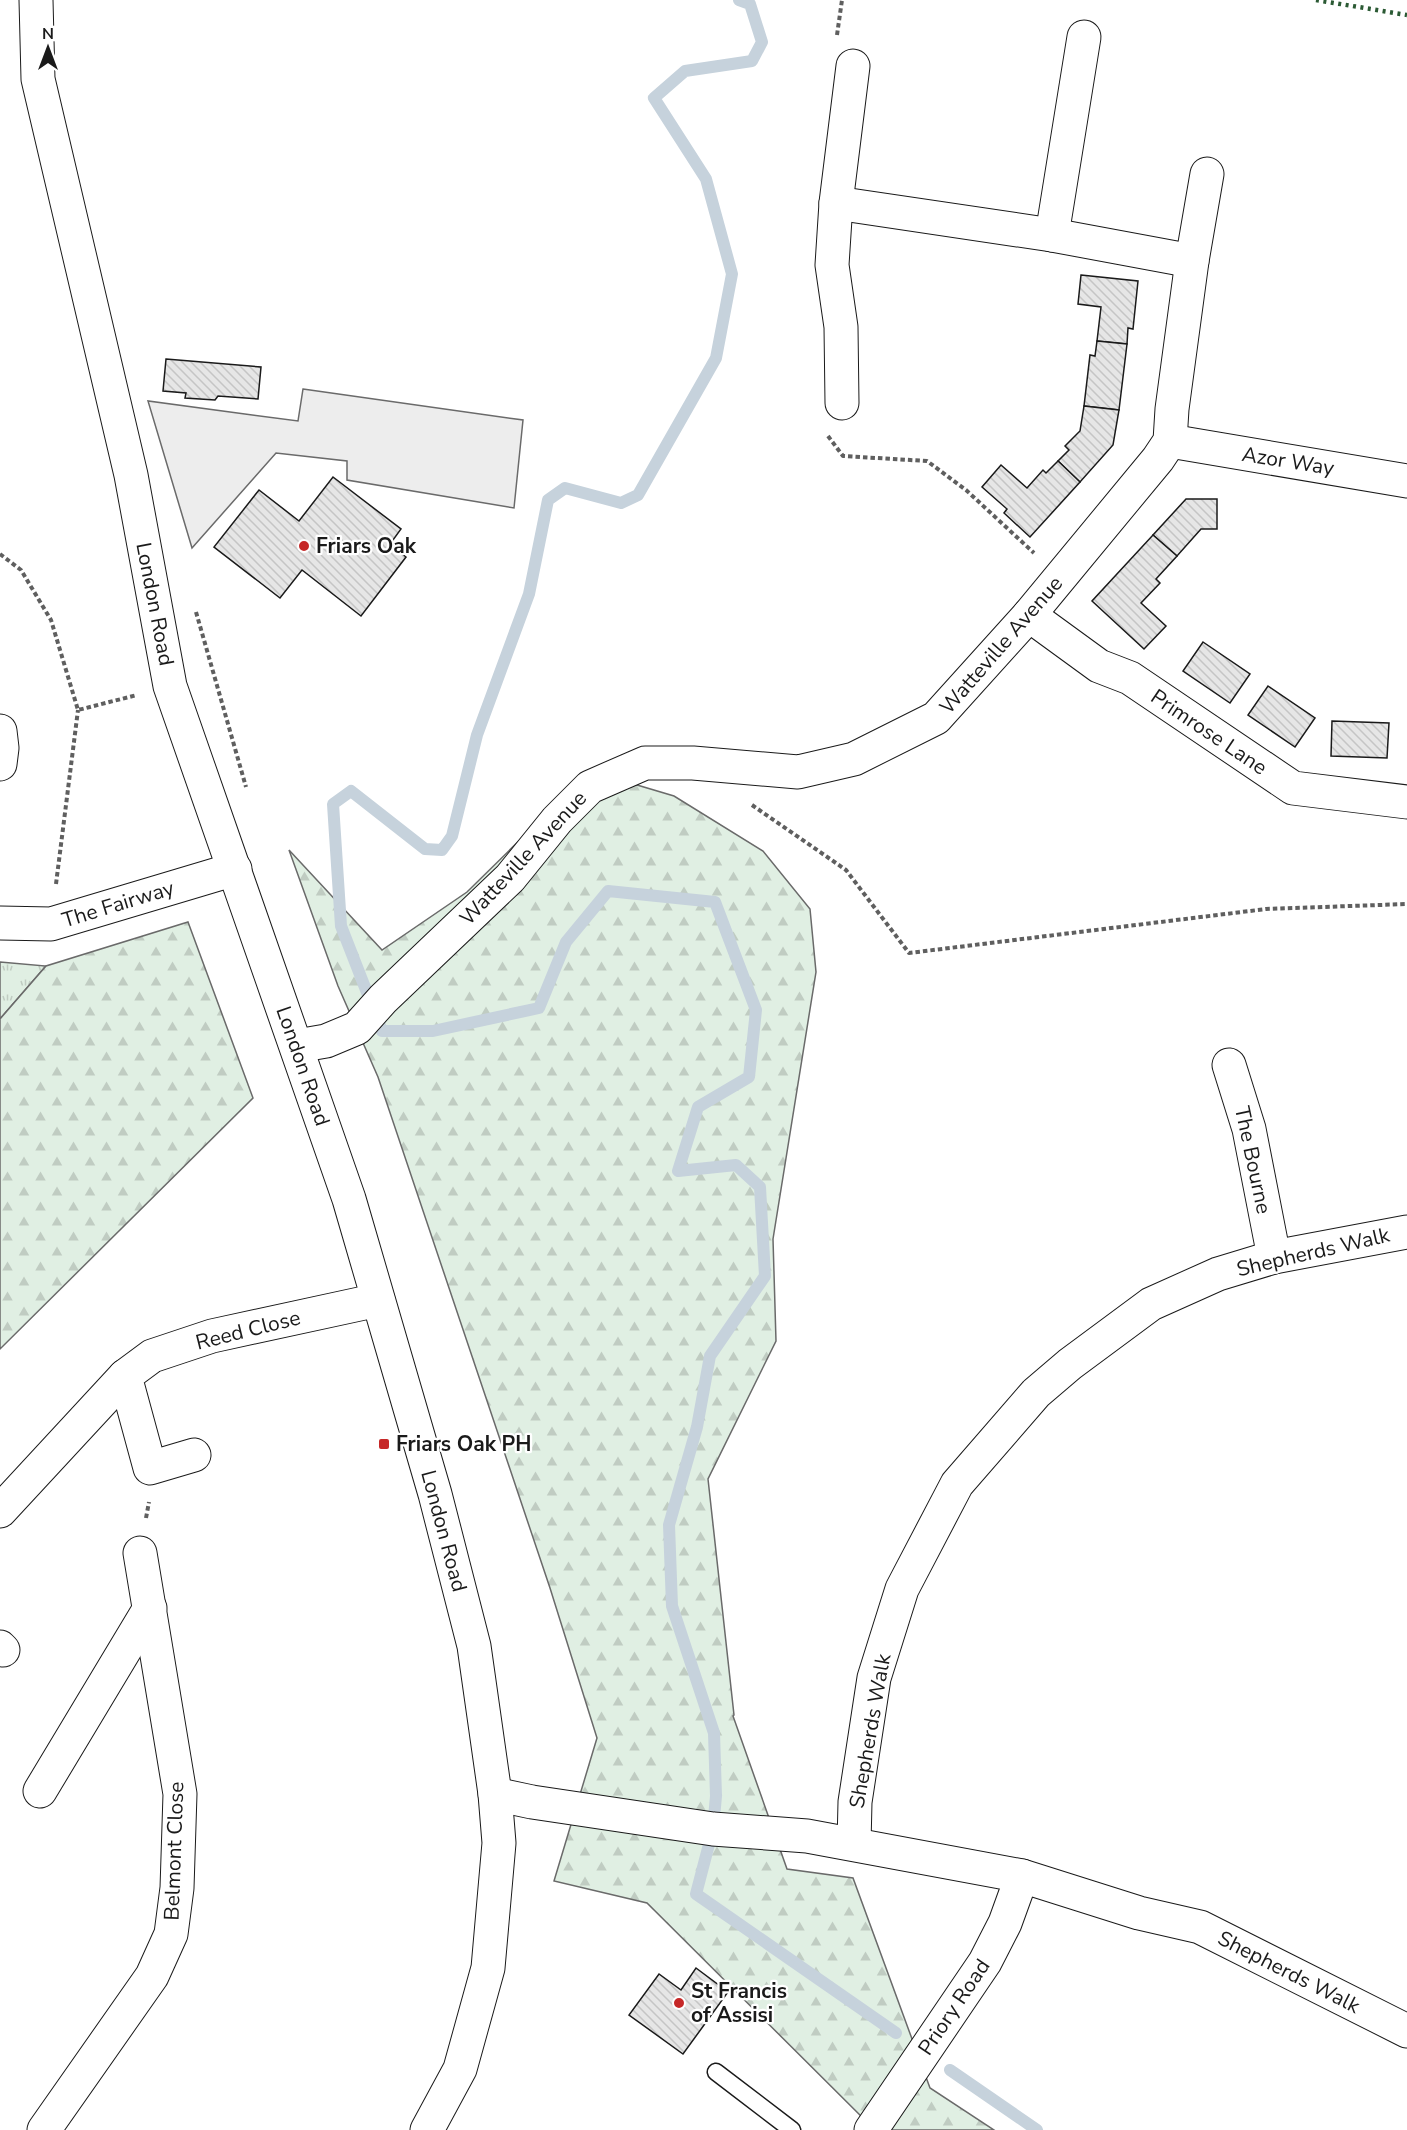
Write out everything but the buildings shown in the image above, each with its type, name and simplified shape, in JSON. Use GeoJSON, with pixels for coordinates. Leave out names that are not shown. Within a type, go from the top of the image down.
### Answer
{"type":"FeatureCollection","features":[{"type":"Feature","properties":{"kind":"street","name":"London Road"},"geometry":{"type":"LineString","coordinates":[[36,0],[38,80],[131,475],[170,686],[349,1199],[435,1494],[474,1646],[495,1794],[499,1843],[488,1968],[460,2069],[427,2130]]}},
{"type":"Feature","properties":{"kind":"street"},"geometry":{"type":"LineString","coordinates":[[1052,235],[1084,38]]}},
{"type":"Feature","properties":{"kind":"street"},"geometry":{"type":"LineString","coordinates":[[842,403],[841,327],[832,266],[836,203],[853,66]]}},
{"type":"Feature","properties":{"kind":"street"},"geometry":{"type":"LineString","coordinates":[[1170,441],[1172,409],[1192,261],[1207,174]]}},
{"type":"Feature","properties":{"kind":"street"},"geometry":{"type":"LineString","coordinates":[[836,203],[1052,235],[1192,261]]}},
{"type":"Feature","properties":{"kind":"street","name":"Azor Way"},"geometry":{"type":"LineString","coordinates":[[1170,441],[1407,481]]}},
{"type":"Feature","properties":{"kind":"street","name":"Watteville Avenue"},"geometry":{"type":"LineString","coordinates":[[297,1046],[326,1041],[357,1028],[510,878],[557,820],[591,787],[645,763],[693,763],[798,772],[854,759],[936,718],[1029,615],[1158,459],[1170,441]]}},
{"type":"Feature","properties":{"kind":"street","name":"Primrose Lane"},"geometry":{"type":"LineString","coordinates":[[1029,615],[1100,666],[1130,678],[1293,788],[1407,802]]}},
{"type":"Feature","properties":{"kind":"street"},"geometry":{"type":"LineString","coordinates":[[0,730],[2,748],[0,764]]}},
{"type":"Feature","properties":{"kind":"street","name":"The Fairway"},"geometry":{"type":"LineString","coordinates":[[0,922],[51,924],[235,869]]}},
{"type":"Feature","properties":{"kind":"street","name":"The Bourne"},"geometry":{"type":"LineString","coordinates":[[1229,1065],[1249,1129],[1274,1257]]}},
{"type":"Feature","properties":{"kind":"street","name":"Shepherds Walk"},"geometry":{"type":"LineString","coordinates":[[854,1844],[855,1802],[874,1678],[902,1589],[957,1484],[1036,1394],[1070,1364],[1150,1304],[1218,1274],[1274,1257],[1407,1232]]}},
{"type":"Feature","properties":{"kind":"street","name":"Reed Close"},"geometry":{"type":"LineString","coordinates":[[0,1511],[125,1376],[152,1356],[212,1336],[378,1300]]}},
{"type":"Feature","properties":{"kind":"street"},"geometry":{"type":"LineString","coordinates":[[125,1376],[150,1468],[194,1455]]}},
{"type":"Feature","properties":{"kind":"street","name":"Belmont Close"},"geometry":{"type":"LineString","coordinates":[[44,2130],[152,1976],[171,1934],[177,1888],[180,1794],[140,1553]]}},
{"type":"Feature","properties":{"kind":"street"},"geometry":{"type":"LineString","coordinates":[[40,1791],[150,1608]]}},
{"type":"Feature","properties":{"kind":"street","name":"Shepherds Walk"},"geometry":{"type":"LineString","coordinates":[[495,1794],[713,1829],[807,1836],[1022,1876],[1139,1913],[1200,1927],[1407,2031]]}},
{"type":"Feature","properties":{"kind":"street","name":"Priory Road"},"geometry":{"type":"LineString","coordinates":[[871,2130],[985,1962],[1005,1923],[1022,1876]]}},
{"type":"Feature","properties":{"kind":"lane"},"geometry":{"type":"LineString","coordinates":[[716,2072],[792,2130]]}},
{"type":"Feature","properties":{"kind":"path"},"geometry":{"type":"LineString","coordinates":[[0,554],[21,570],[51,620],[78,710],[51,924]]}},
{"type":"Feature","properties":{"kind":"path"},"geometry":{"type":"LineString","coordinates":[[194,606],[249,796]]}},
{"type":"Feature","properties":{"kind":"path"},"geometry":{"type":"LineString","coordinates":[[78,710],[170,686]]}},
{"type":"Feature","properties":{"kind":"path"},"geometry":{"type":"LineString","coordinates":[[748,802],[846,870],[909,953],[1266,909],[1407,904]]}},
{"type":"Feature","properties":{"kind":"path"},"geometry":{"type":"LineString","coordinates":[[140,1553],[151,1492],[150,1468]]}},
{"type":"Feature","properties":{"kind":"green space"},"geometry":{"type":"Polygon","coordinates":[[[590,771],[674,796],[763,851],[810,909],[816,972],[773,1239],[776,1341],[708,1479],[733,1716],[787,1869],[853,1878],[930,2088],[994,2130],[875,2130],[647,1903],[554,1881],[597,1738],[550,1588],[378,1077],[338,986],[289,850],[382,950],[467,892],[590,771]]]}},
{"type":"Feature","properties":{"kind":"green space"},"geometry":{"type":"Polygon","coordinates":[[[188,922],[253,1098],[0,1349],[0,1019],[46,966],[188,922]]]}},
{"type":"Feature","properties":{"kind":"green space"},"geometry":{"type":"Polygon","coordinates":[[[0,962],[46,966],[0,1019],[0,962]]]}},
{"type":"Feature","properties":{"kind":"shaded area"},"geometry":{"type":"Polygon","coordinates":[[[303,389],[523,420],[514,508],[347,480],[347,461],[276,453],[192,548],[148,401],[298,421],[303,389]]]}},
{"type":"Feature","properties":{"kind":"waterway"},"geometry":{"type":"LineString","coordinates":[[739,0],[750,4],[762,42],[752,61],[685,71],[654,98],[706,179],[732,274],[716,358],[638,495],[621,503],[565,488],[548,500],[529,594],[477,735],[452,836],[442,850],[425,849],[351,791],[333,804],[341,926],[382,1031],[433,1031],[539,1008],[566,942],[608,891],[715,902],[756,1010],[749,1077],[698,1107],[678,1171],[736,1165],[760,1187],[765,1276],[710,1356],[697,1427],[669,1525],[672,1606],[714,1733],[716,1796],[713,1829],[696,1894],[896,2033]]}},
{"type":"Feature","properties":{"kind":"waterway"},"geometry":{"type":"LineString","coordinates":[[950,2070],[1037,2130]]}},
{"type":"Feature","properties":{"kind":"hedge"},"geometry":{"type":"LineString","coordinates":[[1316,0],[1407,15]]}},
{"type":"Feature","properties":{"kind":"place","name":"Friars Oak"},"geometry":{"type":"Point","coordinates":[304,546]}},
{"type":"Feature","properties":{"kind":"place","name":"Friars Oak PH"},"geometry":{"type":"Point","coordinates":[384,1444]}},
{"type":"Feature","properties":{"kind":"place","name":"St Francis of Assisi"},"geometry":{"type":"Point","coordinates":[679,2003]}}]}
